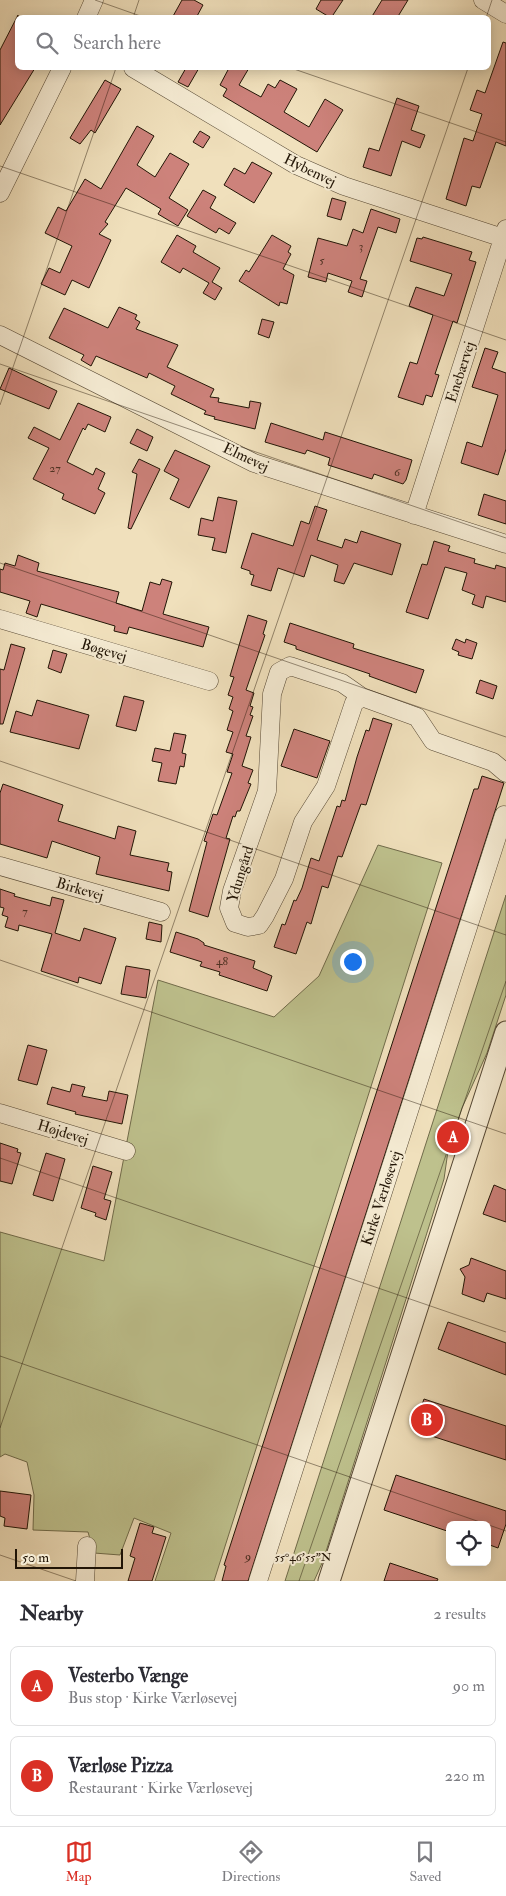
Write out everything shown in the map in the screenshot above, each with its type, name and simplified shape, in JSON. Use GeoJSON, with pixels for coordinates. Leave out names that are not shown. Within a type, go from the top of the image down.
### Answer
{"type":"FeatureCollection","features":[{"type":"Feature","properties":{"kind":"street"},"geometry":{"type":"LineString","coordinates":[[87,15],[94,0]]}},
{"type":"Feature","properties":{"kind":"street"},"geometry":{"type":"LineString","coordinates":[[483,0],[506,14]]}},
{"type":"Feature","properties":{"kind":"street"},"geometry":{"type":"LineString","coordinates":[[0,193],[61,70]]}},
{"type":"Feature","properties":{"kind":"street","name":"Hybenvej"},"geometry":{"type":"LineString","coordinates":[[136,70],[296,165],[344,186],[505,233]]}},
{"type":"Feature","properties":{"kind":"street","name":"Enebærvej"},"geometry":{"type":"LineString","coordinates":[[414,515],[505,233]]}},
{"type":"Feature","properties":{"kind":"street","name":"Elmevej"},"geometry":{"type":"LineString","coordinates":[[0,335],[254,463],[506,544]]}},
{"type":"Feature","properties":{"kind":"street","name":"Bøgevej"},"geometry":{"type":"LineString","coordinates":[[0,619],[209,681]]}},
{"type":"Feature","properties":{"kind":"street","name":"Ydungård"},"geometry":{"type":"LineString","coordinates":[[362,697],[354,703],[326,786],[303,822],[284,878],[265,916],[258,925],[248,927],[235,922],[229,908],[232,890],[267,791],[272,694],[279,672],[290,666],[342,683],[362,697],[417,717],[433,741],[493,762],[506,773]]}},
{"type":"Feature","properties":{"kind":"street","name":"Kirke Værløsevej"},"geometry":{"type":"LineString","coordinates":[[258,1581],[504,815]]}},
{"type":"Feature","properties":{"kind":"street","name":"Birkevej"},"geometry":{"type":"LineString","coordinates":[[0,866],[161,912]]}},
{"type":"Feature","properties":{"kind":"street"},"geometry":{"type":"LineString","coordinates":[[329,1581],[506,1032]]}},
{"type":"Feature","properties":{"kind":"street","name":"Højdevej"},"geometry":{"type":"LineString","coordinates":[[0,1113],[126,1151]]}},
{"type":"Feature","properties":{"kind":"street"},"geometry":{"type":"LineString","coordinates":[[86,1581],[87,1546]]}},
{"type":"Feature","properties":{"kind":"green space"},"geometry":{"type":"Polygon","coordinates":[[[378,845],[442,863],[214,1581],[155,1581],[171,1533],[134,1518],[120,1555],[94,1553],[88,1532],[33,1530],[34,1495],[27,1462],[5,1454],[0,1457],[0,1232],[104,1261],[158,980],[274,1017],[319,976],[378,845]]]}},
{"type":"Feature","properties":{"kind":"green space"},"geometry":{"type":"Polygon","coordinates":[[[506,895],[506,995],[487,1053],[462,1108],[448,1151],[444,1179],[323,1561],[314,1581],[285,1581],[506,895]]]}},
{"type":"Feature","properties":{"kind":"building"},"geometry":{"type":"Polygon","coordinates":[[[182,0],[194,0],[203,5],[198,15],[174,15],[182,0]]]}},
{"type":"Feature","properties":{"kind":"building"},"geometry":{"type":"Polygon","coordinates":[[[321,0],[343,0],[333,15],[326,15],[316,9],[321,0]]]}},
{"type":"Feature","properties":{"kind":"building"},"geometry":{"type":"Polygon","coordinates":[[[382,0],[408,0],[399,15],[373,15],[382,0]]]}},
{"type":"Feature","properties":{"kind":"building"},"geometry":{"type":"Polygon","coordinates":[[[15,21],[15,70],[34,70],[0,125],[0,50],[15,21]]]}},
{"type":"Feature","properties":{"kind":"building"},"geometry":{"type":"Polygon","coordinates":[[[503,42],[506,43],[506,146],[496,142],[480,188],[472,186],[466,206],[446,199],[464,138],[473,141],[482,114],[470,110],[477,90],[485,93],[503,42]]]}},
{"type":"Feature","properties":{"kind":"building"},"geometry":{"type":"Polygon","coordinates":[[[185,70],[198,70],[188,87],[178,82],[185,70]]]}},
{"type":"Feature","properties":{"kind":"building"},"geometry":{"type":"Polygon","coordinates":[[[228,70],[248,70],[239,85],[261,97],[268,84],[275,88],[280,80],[297,89],[284,112],[309,127],[325,99],[343,110],[317,152],[223,96],[227,89],[220,85],[228,70]]]}},
{"type":"Feature","properties":{"kind":"building"},"geometry":{"type":"Polygon","coordinates":[[[105,80],[121,89],[95,133],[91,130],[80,144],[70,138],[105,80]]]}},
{"type":"Feature","properties":{"kind":"building"},"geometry":{"type":"Polygon","coordinates":[[[397,98],[419,106],[411,130],[425,135],[420,148],[402,141],[391,176],[363,167],[369,148],[379,151],[397,98]]]}},
{"type":"Feature","properties":{"kind":"building"},"geometry":{"type":"Polygon","coordinates":[[[137,126],[154,136],[137,165],[155,177],[170,153],[189,164],[169,198],[188,210],[178,226],[158,214],[161,209],[126,188],[105,222],[108,224],[99,234],[111,240],[89,288],[72,280],[65,295],[41,284],[49,268],[60,273],[72,246],[45,233],[58,207],[66,211],[85,179],[101,189],[137,126]]]}},
{"type":"Feature","properties":{"kind":"building"},"geometry":{"type":"Polygon","coordinates":[[[200,131],[210,137],[203,148],[193,142],[200,131]]]}},
{"type":"Feature","properties":{"kind":"building"},"geometry":{"type":"Polygon","coordinates":[[[252,162],[272,173],[254,203],[224,185],[234,168],[245,174],[252,162]]]}},
{"type":"Feature","properties":{"kind":"building"},"geometry":{"type":"Polygon","coordinates":[[[203,190],[216,197],[210,208],[236,223],[229,234],[219,228],[216,233],[187,216],[203,190]]]}},
{"type":"Feature","properties":{"kind":"building"},"geometry":{"type":"Polygon","coordinates":[[[332,198],[346,202],[341,220],[327,216],[332,198]]]}},
{"type":"Feature","properties":{"kind":"building"},"geometry":{"type":"Polygon","coordinates":[[[371,209],[400,219],[396,233],[378,227],[360,279],[367,281],[362,297],[348,292],[352,281],[328,273],[326,282],[308,277],[318,238],[347,246],[353,229],[363,233],[371,209]]]}},
{"type":"Feature","properties":{"kind":"building"},"geometry":{"type":"Polygon","coordinates":[[[177,235],[196,246],[193,252],[220,268],[212,282],[222,288],[215,300],[203,293],[209,283],[183,268],[180,273],[161,262],[177,235]]]}},
{"type":"Feature","properties":{"kind":"building"},"geometry":{"type":"Polygon","coordinates":[[[272,235],[291,246],[288,252],[291,254],[283,269],[294,275],[287,304],[280,302],[279,306],[239,281],[246,270],[249,272],[272,235]]]}},
{"type":"Feature","properties":{"kind":"building"},"geometry":{"type":"Polygon","coordinates":[[[423,237],[472,252],[469,260],[476,262],[457,323],[453,321],[435,374],[439,375],[432,397],[426,395],[423,405],[398,397],[410,362],[417,364],[433,315],[409,306],[416,287],[444,296],[452,274],[410,261],[417,238],[422,239],[423,237]]]}},
{"type":"Feature","properties":{"kind":"building"},"geometry":{"type":"Polygon","coordinates":[[[119,307],[137,315],[135,319],[140,322],[136,329],[178,345],[167,367],[214,389],[210,397],[219,398],[218,402],[249,408],[250,401],[261,403],[255,429],[214,419],[215,417],[204,414],[206,411],[171,394],[175,386],[149,373],[147,378],[96,356],[91,366],[81,360],[84,355],[49,338],[64,308],[108,328],[119,307]]]}},
{"type":"Feature","properties":{"kind":"building"},"geometry":{"type":"Polygon","coordinates":[[[262,319],[274,322],[269,338],[258,334],[262,319]]]}},
{"type":"Feature","properties":{"kind":"building"},"geometry":{"type":"Polygon","coordinates":[[[485,348],[498,352],[492,368],[506,373],[506,449],[498,475],[461,463],[467,442],[482,447],[498,395],[472,387],[485,348]]]}},
{"type":"Feature","properties":{"kind":"building"},"geometry":{"type":"Polygon","coordinates":[[[9,368],[57,391],[49,409],[0,389],[9,368]]]}},
{"type":"Feature","properties":{"kind":"building"},"geometry":{"type":"Polygon","coordinates":[[[78,403],[111,417],[105,432],[88,424],[85,430],[83,428],[67,462],[93,475],[96,468],[105,473],[98,489],[105,493],[95,514],[62,499],[64,494],[33,479],[49,448],[28,438],[34,427],[60,440],[78,403]]]}},
{"type":"Feature","properties":{"kind":"building"},"geometry":{"type":"Polygon","coordinates":[[[271,423],[323,440],[325,432],[412,460],[406,480],[403,484],[374,474],[372,479],[328,465],[330,458],[307,450],[305,454],[265,442],[271,423]]]}},
{"type":"Feature","properties":{"kind":"building"},"geometry":{"type":"Polygon","coordinates":[[[137,429],[153,437],[147,451],[130,443],[137,429]]]}},
{"type":"Feature","properties":{"kind":"building"},"geometry":{"type":"Polygon","coordinates":[[[175,450],[210,466],[189,508],[170,499],[179,479],[164,471],[175,450]]]}},
{"type":"Feature","properties":{"kind":"building"},"geometry":{"type":"Polygon","coordinates":[[[139,459],[160,469],[131,529],[128,528],[137,474],[132,472],[139,459]]]}},
{"type":"Feature","properties":{"kind":"building"},"geometry":{"type":"Polygon","coordinates":[[[484,494],[506,501],[506,524],[478,515],[484,494]]]}},
{"type":"Feature","properties":{"kind":"building"},"geometry":{"type":"Polygon","coordinates":[[[218,497],[237,501],[226,553],[212,550],[215,538],[198,535],[201,518],[213,521],[218,497]]]}},
{"type":"Feature","properties":{"kind":"building"},"geometry":{"type":"Polygon","coordinates":[[[315,506],[327,510],[317,540],[342,548],[345,539],[357,543],[361,531],[401,544],[392,575],[354,563],[344,584],[334,581],[338,565],[311,555],[304,577],[278,568],[271,591],[251,585],[254,575],[250,574],[250,571],[241,568],[252,533],[293,546],[301,521],[309,524],[315,506]]]}},
{"type":"Feature","properties":{"kind":"building"},"geometry":{"type":"Polygon","coordinates":[[[434,541],[450,546],[448,551],[475,559],[474,563],[495,569],[496,565],[506,568],[506,602],[486,596],[483,608],[472,604],[475,595],[462,590],[467,573],[445,567],[428,619],[406,612],[422,564],[427,565],[434,541]]]}},
{"type":"Feature","properties":{"kind":"building"},"geometry":{"type":"Polygon","coordinates":[[[18,555],[39,563],[37,571],[119,592],[116,603],[142,611],[150,582],[160,585],[162,579],[172,582],[163,614],[209,627],[203,647],[129,627],[127,634],[114,631],[115,626],[41,604],[37,617],[26,613],[30,601],[0,592],[0,569],[3,570],[5,563],[15,566],[18,555]]]}},
{"type":"Feature","properties":{"kind":"building"},"geometry":{"type":"Polygon","coordinates":[[[248,615],[267,621],[263,634],[265,635],[246,690],[254,693],[250,706],[253,707],[250,715],[253,716],[246,736],[251,737],[242,766],[253,770],[248,783],[251,784],[240,811],[237,811],[235,817],[233,816],[226,838],[230,839],[208,917],[189,911],[207,842],[204,841],[213,814],[217,815],[232,773],[227,772],[233,754],[226,752],[233,732],[227,730],[233,711],[229,709],[233,697],[228,695],[234,677],[230,676],[248,615]]]}},
{"type":"Feature","properties":{"kind":"building"},"geometry":{"type":"Polygon","coordinates":[[[290,623],[354,644],[353,648],[424,670],[416,693],[369,676],[370,674],[296,649],[296,646],[284,642],[290,623]]]}},
{"type":"Feature","properties":{"kind":"building"},"geometry":{"type":"Polygon","coordinates":[[[456,639],[465,643],[466,639],[477,643],[472,659],[458,655],[459,652],[452,649],[456,639]]]}},
{"type":"Feature","properties":{"kind":"building"},"geometry":{"type":"Polygon","coordinates":[[[11,644],[25,648],[3,724],[0,724],[0,669],[4,670],[11,644]]]}},
{"type":"Feature","properties":{"kind":"building"},"geometry":{"type":"Polygon","coordinates":[[[53,650],[67,654],[61,673],[48,668],[53,650]]]}},
{"type":"Feature","properties":{"kind":"building"},"geometry":{"type":"Polygon","coordinates":[[[480,680],[497,686],[493,699],[476,693],[480,680]]]}},
{"type":"Feature","properties":{"kind":"building"},"geometry":{"type":"Polygon","coordinates":[[[124,696],[144,701],[136,731],[116,726],[124,696]]]}},
{"type":"Feature","properties":{"kind":"building"},"geometry":{"type":"Polygon","coordinates":[[[37,700],[89,715],[79,749],[10,732],[16,711],[32,716],[37,700]]]}},
{"type":"Feature","properties":{"kind":"building"},"geometry":{"type":"Polygon","coordinates":[[[373,718],[392,724],[366,805],[361,804],[342,857],[338,856],[328,888],[322,886],[311,924],[307,922],[296,954],[274,947],[282,924],[285,925],[294,900],[296,901],[302,888],[311,858],[319,861],[337,806],[340,807],[342,800],[345,801],[366,730],[369,731],[373,718]]]}},
{"type":"Feature","properties":{"kind":"building"},"geometry":{"type":"Polygon","coordinates":[[[294,729],[330,741],[317,778],[281,766],[294,729]]]}},
{"type":"Feature","properties":{"kind":"building"},"geometry":{"type":"Polygon","coordinates":[[[174,733],[186,735],[182,753],[186,754],[184,767],[180,766],[176,784],[158,781],[162,763],[152,761],[155,748],[170,751],[174,733]]]}},
{"type":"Feature","properties":{"kind":"building"},"geometry":{"type":"Polygon","coordinates":[[[482,776],[504,783],[248,1581],[222,1581],[226,1566],[224,1565],[474,789],[478,789],[482,776]]]}},
{"type":"Feature","properties":{"kind":"building"},"geometry":{"type":"Polygon","coordinates":[[[3,784],[63,805],[58,821],[115,839],[118,826],[136,831],[130,855],[169,863],[167,871],[172,872],[169,891],[96,874],[100,857],[52,841],[47,858],[0,844],[0,793],[3,784]]]}},
{"type":"Feature","properties":{"kind":"building"},"geometry":{"type":"Polygon","coordinates":[[[0,889],[15,894],[14,896],[50,906],[52,897],[64,900],[55,933],[80,941],[84,928],[116,938],[101,984],[79,977],[78,983],[41,971],[52,934],[19,925],[18,931],[5,927],[8,917],[2,915],[4,908],[0,907],[0,889]]]}},
{"type":"Feature","properties":{"kind":"building"},"geometry":{"type":"Polygon","coordinates":[[[149,922],[162,925],[161,942],[146,939],[149,922]]]}},
{"type":"Feature","properties":{"kind":"building"},"geometry":{"type":"Polygon","coordinates":[[[176,932],[198,939],[204,945],[255,961],[253,968],[272,976],[267,991],[219,975],[220,972],[200,966],[202,962],[170,952],[176,932]]]}},
{"type":"Feature","properties":{"kind":"building"},"geometry":{"type":"Polygon","coordinates":[[[126,966],[150,970],[146,998],[121,994],[126,966]]]}},
{"type":"Feature","properties":{"kind":"building"},"geometry":{"type":"Polygon","coordinates":[[[28,1045],[47,1050],[37,1085],[18,1080],[28,1045]]]}},
{"type":"Feature","properties":{"kind":"building"},"geometry":{"type":"Polygon","coordinates":[[[72,1084],[85,1087],[82,1096],[107,1101],[109,1091],[128,1095],[122,1124],[75,1114],[76,1112],[47,1104],[52,1087],[70,1092],[72,1084]]]}},
{"type":"Feature","properties":{"kind":"building"},"geometry":{"type":"Polygon","coordinates":[[[0,1143],[18,1149],[17,1152],[21,1153],[12,1184],[0,1181],[0,1143]]]}},
{"type":"Feature","properties":{"kind":"building"},"geometry":{"type":"Polygon","coordinates":[[[46,1153],[65,1159],[53,1201],[33,1195],[46,1153]]]}},
{"type":"Feature","properties":{"kind":"building"},"geometry":{"type":"Polygon","coordinates":[[[93,1166],[112,1172],[104,1199],[111,1201],[106,1220],[95,1216],[96,1213],[81,1208],[93,1166]]]}},
{"type":"Feature","properties":{"kind":"building"},"geometry":{"type":"Polygon","coordinates":[[[494,1185],[506,1190],[506,1222],[483,1214],[494,1185]]]}},
{"type":"Feature","properties":{"kind":"building"},"geometry":{"type":"Polygon","coordinates":[[[471,1258],[506,1271],[506,1299],[487,1293],[484,1302],[462,1294],[465,1277],[460,1269],[469,1265],[471,1258]]]}},
{"type":"Feature","properties":{"kind":"building"},"geometry":{"type":"Polygon","coordinates":[[[448,1322],[506,1343],[506,1375],[438,1349],[448,1322]]]}},
{"type":"Feature","properties":{"kind":"building"},"geometry":{"type":"Polygon","coordinates":[[[424,1399],[506,1426],[506,1460],[413,1430],[424,1399]]]}},
{"type":"Feature","properties":{"kind":"building"},"geometry":{"type":"Polygon","coordinates":[[[396,1475],[506,1511],[506,1524],[498,1548],[491,1545],[491,1521],[446,1521],[446,1531],[384,1510],[396,1475]]]}},
{"type":"Feature","properties":{"kind":"building"},"geometry":{"type":"Polygon","coordinates":[[[0,1491],[31,1495],[27,1529],[4,1526],[5,1518],[0,1516],[0,1491]]]}},
{"type":"Feature","properties":{"kind":"building"},"geometry":{"type":"Polygon","coordinates":[[[140,1523],[154,1527],[152,1533],[166,1537],[152,1581],[128,1581],[135,1558],[130,1556],[140,1523]]]}},
{"type":"Feature","properties":{"kind":"building"},"geometry":{"type":"Polygon","coordinates":[[[390,1563],[438,1579],[437,1581],[384,1581],[390,1563]]]}},
{"type":"Feature","properties":{"kind":"place","name":"Vesterbo Vænge"},"geometry":{"type":"Point","coordinates":[453,1137]}},
{"type":"Feature","properties":{"kind":"place","name":"Værløse Pizza"},"geometry":{"type":"Point","coordinates":[427,1420]}}]}
